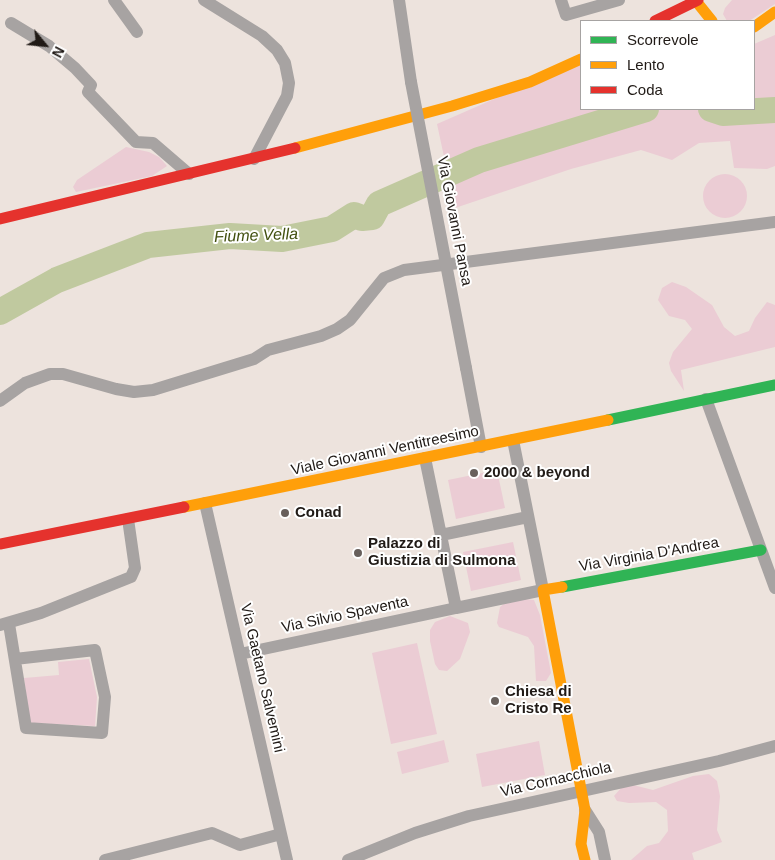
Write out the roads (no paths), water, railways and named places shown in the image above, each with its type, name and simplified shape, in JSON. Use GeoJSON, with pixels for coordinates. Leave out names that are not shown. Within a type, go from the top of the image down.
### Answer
{"type":"FeatureCollection","features":[{"type":"Feature","properties":{"kind":"street"},"geometry":{"type":"LineString","coordinates":[[114,0],[137,32]]}},
{"type":"Feature","properties":{"kind":"street"},"geometry":{"type":"LineString","coordinates":[[204,0],[262,36],[277,50],[285,63],[289,83],[287,96],[254,159]]}},
{"type":"Feature","properties":{"kind":"street","name":"Via Giovanni Pansa"},"geometry":{"type":"LineString","coordinates":[[399,0],[411,82],[481,447]]}},
{"type":"Feature","properties":{"kind":"street"},"geometry":{"type":"LineString","coordinates":[[561,0],[566,15],[619,0]]}},
{"type":"Feature","properties":{"kind":"street"},"geometry":{"type":"LineString","coordinates":[[658,20],[697,0],[711,20]]}},
{"type":"Feature","properties":{"kind":"street"},"geometry":{"type":"LineString","coordinates":[[755,26],[775,12]]}},
{"type":"Feature","properties":{"kind":"street"},"geometry":{"type":"LineString","coordinates":[[11,23],[49,46],[75,68],[91,85],[88,92],[136,142],[153,144],[189,174]]}},
{"type":"Feature","properties":{"kind":"street"},"geometry":{"type":"LineString","coordinates":[[0,219],[254,159],[504,91],[530,82],[580,59]]}},
{"type":"Feature","properties":{"kind":"street"},"geometry":{"type":"LineString","coordinates":[[0,401],[30,380],[50,374],[69,375],[116,389],[134,392],[153,390],[254,359],[268,350],[321,336],[337,329],[350,320],[384,278],[404,270],[775,222]]}},
{"type":"Feature","properties":{"kind":"street","name":"Viale Giovanni Ventitreesimo"},"geometry":{"type":"LineString","coordinates":[[0,544],[481,447],[775,385]]}},
{"type":"Feature","properties":{"kind":"street"},"geometry":{"type":"LineString","coordinates":[[706,399],[775,588]]}},
{"type":"Feature","properties":{"kind":"street"},"geometry":{"type":"LineString","coordinates":[[512,440],[586,810],[599,832],[605,860]]}},
{"type":"Feature","properties":{"kind":"street"},"geometry":{"type":"LineString","coordinates":[[425,458],[456,608]]}},
{"type":"Feature","properties":{"kind":"street","name":"Via Gaetano Salvemini"},"geometry":{"type":"LineString","coordinates":[[205,503],[287,860]]}},
{"type":"Feature","properties":{"kind":"street"},"geometry":{"type":"LineString","coordinates":[[441,535],[528,517]]}},
{"type":"Feature","properties":{"kind":"street"},"geometry":{"type":"LineString","coordinates":[[15,659],[95,650],[104,697],[102,733],[26,728],[15,659],[5,624],[41,613],[132,576],[135,568],[128,519]]}},
{"type":"Feature","properties":{"kind":"street","name":"Via Virginia D'Andrea"},"geometry":{"type":"LineString","coordinates":[[543,590],[761,550]]}},
{"type":"Feature","properties":{"kind":"street","name":"Via Silvio Spaventa"},"geometry":{"type":"LineString","coordinates":[[240,654],[543,590]]}},
{"type":"Feature","properties":{"kind":"street","name":"Via Cornacchiola"},"geometry":{"type":"LineString","coordinates":[[348,860],[441,824],[582,790],[719,761],[775,746]]}},
{"type":"Feature","properties":{"kind":"street"},"geometry":{"type":"LineString","coordinates":[[585,860],[581,844],[586,810]]}},
{"type":"Feature","properties":{"kind":"street"},"geometry":{"type":"LineString","coordinates":[[105,860],[212,833],[240,845],[281,834]]}},
{"type":"Feature","properties":{"kind":"waterway","name":"Fiume Vella"},"geometry":{"type":"LineString","coordinates":[[0,312],[57,280],[148,245],[230,236],[282,239],[332,229],[354,215],[362,218],[372,217],[379,204],[479,160],[643,110]]}},
{"type":"Feature","properties":{"kind":"waterway","name":"Fiume Vella"},"geometry":{"type":"LineString","coordinates":[[714,110],[723,113],[775,110]]}},
{"type":"Feature","properties":{"kind":"place","name":"2000 & beyond"},"geometry":{"type":"Point","coordinates":[474,473]}},
{"type":"Feature","properties":{"kind":"place","name":"Conad"},"geometry":{"type":"Point","coordinates":[285,513]}},
{"type":"Feature","properties":{"kind":"place","name":"Palazzo di Giustizia di Sulmona"},"geometry":{"type":"Point","coordinates":[358,553]}},
{"type":"Feature","properties":{"kind":"place","name":"Chiesa di Cristo Re"},"geometry":{"type":"Point","coordinates":[495,701]}}]}
